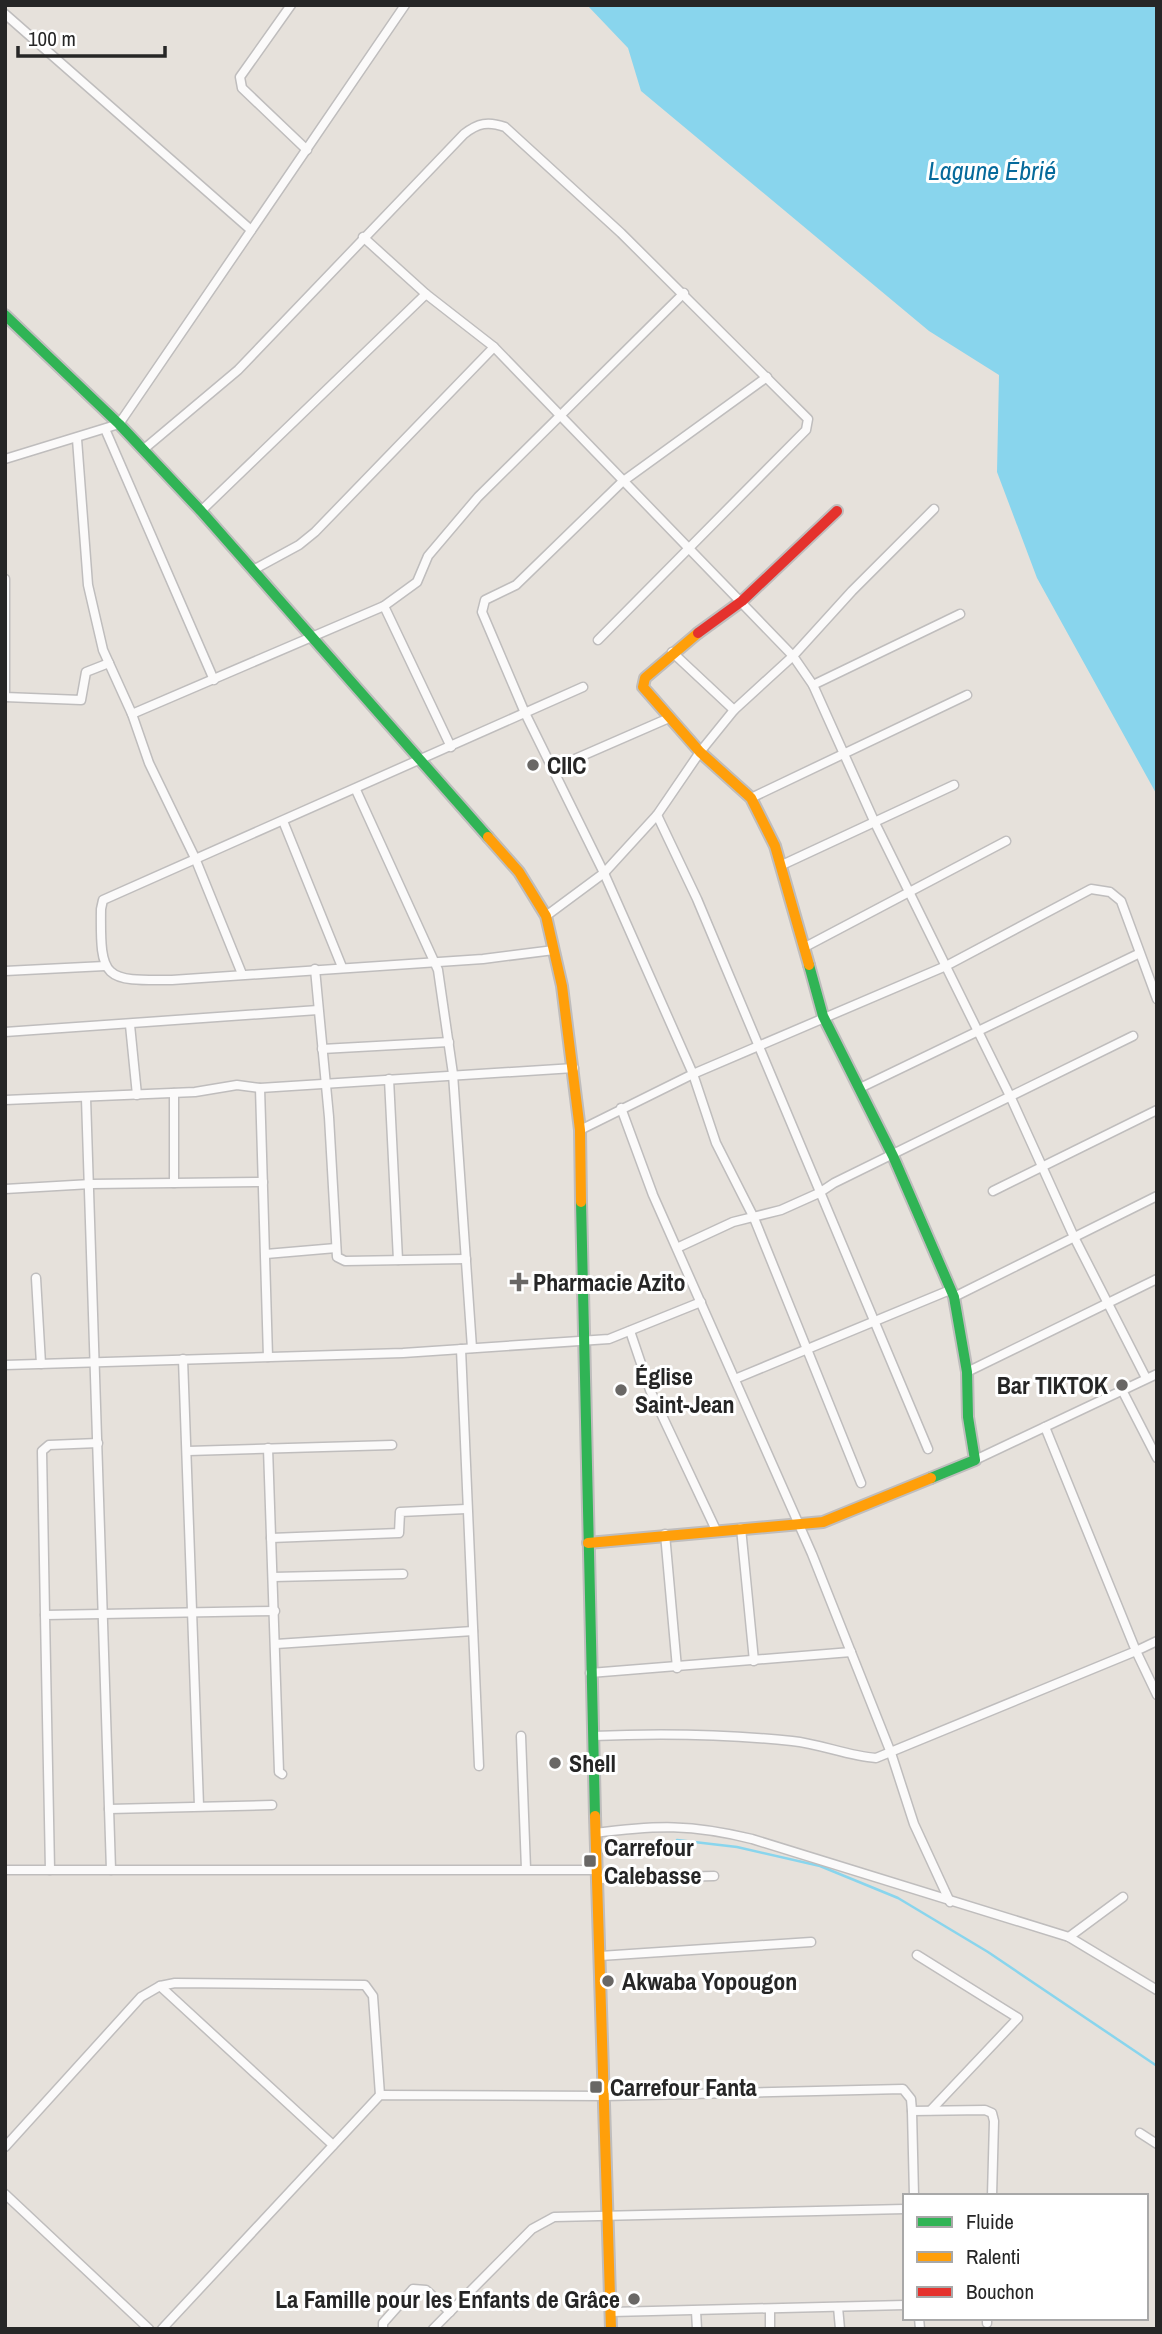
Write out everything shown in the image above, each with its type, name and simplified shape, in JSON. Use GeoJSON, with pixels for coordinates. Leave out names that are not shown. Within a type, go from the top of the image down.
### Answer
{"type":"FeatureCollection","features":[{"type":"Feature","properties":{"kind":"street"},"geometry":{"type":"LineString","coordinates":[[291,5],[240,77],[242,88],[307,150]]}},
{"type":"Feature","properties":{"kind":"street"},"geometry":{"type":"LineString","coordinates":[[5,459],[120,424],[405,5]]}},
{"type":"Feature","properties":{"kind":"street"},"geometry":{"type":"LineString","coordinates":[[5,13],[251,230]]}},
{"type":"Feature","properties":{"kind":"street"},"geometry":{"type":"LineString","coordinates":[[144,449],[238,370],[464,134],[477,124],[492,122],[505,127],[684,293],[808,419],[806,430],[598,640]]}},
{"type":"Feature","properties":{"kind":"street"},"geometry":{"type":"LineString","coordinates":[[363,237],[426,294],[494,347],[622,482],[743,601],[793,656],[813,685],[874,823],[978,1031],[1074,1237],[1146,1378]]}},
{"type":"Feature","properties":{"kind":"street"},"geometry":{"type":"LineString","coordinates":[[132,714],[384,606],[417,582],[438,542],[478,497],[684,293]]}},
{"type":"Feature","properties":{"kind":"street"},"geometry":{"type":"LineString","coordinates":[[201,510],[426,294]]}},
{"type":"Feature","properties":{"kind":"street"},"geometry":{"type":"LineString","coordinates":[[5,316],[120,424],[201,510],[519,872],[546,916],[574,1068],[580,1130],[586,1341],[590,1673],[606,2096],[611,2329]]}},
{"type":"Feature","properties":{"kind":"street"},"geometry":{"type":"LineString","coordinates":[[253,570],[299,545],[315,532],[494,347]]}},
{"type":"Feature","properties":{"kind":"street"},"geometry":{"type":"LineString","coordinates":[[767,377],[622,482],[524,579],[490,597],[481,606],[525,713],[604,873],[693,1074],[716,1143],[754,1219],[861,1483]]}},
{"type":"Feature","properties":{"kind":"street"},"geometry":{"type":"LineString","coordinates":[[105,429],[214,680]]}},
{"type":"Feature","properties":{"kind":"street"},"geometry":{"type":"LineString","coordinates":[[77,439],[88,585],[94,619],[149,763],[195,858],[242,974]]}},
{"type":"Feature","properties":{"kind":"street"},"geometry":{"type":"LineString","coordinates":[[546,916],[604,873],[657,815],[700,752],[734,710],[793,656],[852,591],[934,509]]}},
{"type":"Feature","properties":{"kind":"street"},"geometry":{"type":"LineString","coordinates":[[837,511],[743,601],[672,652],[642,683],[700,752],[751,798],[782,865],[789,903],[805,947],[824,1016],[893,1156],[952,1294],[967,1371],[968,1417],[975,1460]]}},
{"type":"Feature","properties":{"kind":"street"},"geometry":{"type":"LineString","coordinates":[[5,579],[5,697],[80,699],[86,672],[109,663]]}},
{"type":"Feature","properties":{"kind":"street"},"geometry":{"type":"LineString","coordinates":[[384,606],[451,747]]}},
{"type":"Feature","properties":{"kind":"street"},"geometry":{"type":"LineString","coordinates":[[813,685],[960,614]]}},
{"type":"Feature","properties":{"kind":"street"},"geometry":{"type":"LineString","coordinates":[[672,652],[734,710]]}},
{"type":"Feature","properties":{"kind":"street"},"geometry":{"type":"LineString","coordinates":[[554,950],[483,959],[121,979],[111,974],[106,966],[101,919],[103,900],[583,687]]}},
{"type":"Feature","properties":{"kind":"street"},"geometry":{"type":"LineString","coordinates":[[751,798],[967,695]]}},
{"type":"Feature","properties":{"kind":"street"},"geometry":{"type":"LineString","coordinates":[[552,769],[670,718]]}},
{"type":"Feature","properties":{"kind":"street"},"geometry":{"type":"LineString","coordinates":[[782,865],[954,785]]}},
{"type":"Feature","properties":{"kind":"street"},"geometry":{"type":"LineString","coordinates":[[356,790],[435,960],[453,1074],[472,1348]]}},
{"type":"Feature","properties":{"kind":"street"},"geometry":{"type":"LineString","coordinates":[[657,815],[697,899],[928,1449]]}},
{"type":"Feature","properties":{"kind":"street"},"geometry":{"type":"LineString","coordinates":[[283,821],[342,967]]}},
{"type":"Feature","properties":{"kind":"street"},"geometry":{"type":"LineString","coordinates":[[805,947],[1006,841]]}},
{"type":"Feature","properties":{"kind":"street"},"geometry":{"type":"LineString","coordinates":[[580,1130],[757,1045],[946,966],[1090,889],[1110,892],[1121,901],[1138,954],[1157,999]]}},
{"type":"Feature","properties":{"kind":"street"},"geometry":{"type":"LineString","coordinates":[[860,1088],[1138,954]]}},
{"type":"Feature","properties":{"kind":"street"},"geometry":{"type":"LineString","coordinates":[[5,971],[106,966]]}},
{"type":"Feature","properties":{"kind":"street"},"geometry":{"type":"LineString","coordinates":[[315,969],[337,1257],[345,1261],[466,1259]]}},
{"type":"Feature","properties":{"kind":"street"},"geometry":{"type":"LineString","coordinates":[[5,1032],[318,1010]]}},
{"type":"Feature","properties":{"kind":"street"},"geometry":{"type":"LineString","coordinates":[[130,1025],[137,1095]]}},
{"type":"Feature","properties":{"kind":"street"},"geometry":{"type":"LineString","coordinates":[[679,1247],[733,1222],[754,1219],[819,1194],[834,1183],[1133,1036]]}},
{"type":"Feature","properties":{"kind":"street"},"geometry":{"type":"LineString","coordinates":[[322,1049],[449,1042]]}},
{"type":"Feature","properties":{"kind":"street"},"geometry":{"type":"LineString","coordinates":[[5,1100],[86,1098],[174,1093],[237,1085],[260,1088],[574,1068]]}},
{"type":"Feature","properties":{"kind":"street"},"geometry":{"type":"LineString","coordinates":[[389,1079],[398,1260]]}},
{"type":"Feature","properties":{"kind":"street"},"geometry":{"type":"LineString","coordinates":[[260,1088],[268,1357]]}},
{"type":"Feature","properties":{"kind":"street"},"geometry":{"type":"LineString","coordinates":[[174,1093],[174,1183]]}},
{"type":"Feature","properties":{"kind":"street"},"geometry":{"type":"LineString","coordinates":[[86,1098],[111,1870]]}},
{"type":"Feature","properties":{"kind":"street"},"geometry":{"type":"LineString","coordinates":[[621,1108],[653,1195],[679,1247],[799,1524],[891,1754],[914,1824],[950,1902]]}},
{"type":"Feature","properties":{"kind":"street"},"geometry":{"type":"LineString","coordinates":[[993,1191],[1157,1110]]}},
{"type":"Feature","properties":{"kind":"street"},"geometry":{"type":"LineString","coordinates":[[5,1189],[90,1184],[263,1182]]}},
{"type":"Feature","properties":{"kind":"street"},"geometry":{"type":"LineString","coordinates":[[735,1378],[873,1322],[952,1294],[1157,1196]]}},
{"type":"Feature","properties":{"kind":"street"},"geometry":{"type":"LineString","coordinates":[[266,1254],[336,1248]]}},
{"type":"Feature","properties":{"kind":"street"},"geometry":{"type":"LineString","coordinates":[[36,1278],[41,1364]]}},
{"type":"Feature","properties":{"kind":"street"},"geometry":{"type":"LineString","coordinates":[[967,1371],[1157,1279]]}},
{"type":"Feature","properties":{"kind":"street"},"geometry":{"type":"LineString","coordinates":[[5,1365],[461,1349],[609,1339],[701,1302]]}},
{"type":"Feature","properties":{"kind":"street"},"geometry":{"type":"LineString","coordinates":[[630,1331],[650,1390],[716,1530]]}},
{"type":"Feature","properties":{"kind":"street"},"geometry":{"type":"LineString","coordinates":[[461,1349],[479,1766]]}},
{"type":"Feature","properties":{"kind":"street"},"geometry":{"type":"LineString","coordinates":[[183,1359],[188,1451],[190,1613],[200,1806]]}},
{"type":"Feature","properties":{"kind":"street"},"geometry":{"type":"LineString","coordinates":[[587,1543],[836,1519],[975,1460],[1157,1374]]}},
{"type":"Feature","properties":{"kind":"street"},"geometry":{"type":"LineString","coordinates":[[1122,1391],[1157,1458]]}},
{"type":"Feature","properties":{"kind":"street"},"geometry":{"type":"LineString","coordinates":[[1045,1427],[1136,1651],[1157,1695]]}},
{"type":"Feature","properties":{"kind":"street"},"geometry":{"type":"LineString","coordinates":[[50,1870],[42,1451],[49,1444],[98,1443]]}},
{"type":"Feature","properties":{"kind":"street"},"geometry":{"type":"LineString","coordinates":[[188,1451],[392,1444]]}},
{"type":"Feature","properties":{"kind":"street"},"geometry":{"type":"LineString","coordinates":[[268,1448],[279,1772],[282,1774]]}},
{"type":"Feature","properties":{"kind":"street"},"geometry":{"type":"LineString","coordinates":[[271,1538],[399,1533],[400,1512],[466,1509]]}},
{"type":"Feature","properties":{"kind":"street"},"geometry":{"type":"LineString","coordinates":[[741,1528],[754,1661]]}},
{"type":"Feature","properties":{"kind":"street"},"geometry":{"type":"LineString","coordinates":[[665,1534],[677,1668]]}},
{"type":"Feature","properties":{"kind":"street"},"geometry":{"type":"LineString","coordinates":[[273,1577],[402,1574]]}},
{"type":"Feature","properties":{"kind":"street"},"geometry":{"type":"LineString","coordinates":[[45,1615],[275,1611]]}},
{"type":"Feature","properties":{"kind":"street"},"geometry":{"type":"LineString","coordinates":[[276,1644],[474,1631]]}},
{"type":"Feature","properties":{"kind":"street"},"geometry":{"type":"LineString","coordinates":[[593,1735],[684,1732],[795,1741],[858,1757],[876,1758],[1157,1641]]}},
{"type":"Feature","properties":{"kind":"street"},"geometry":{"type":"LineString","coordinates":[[590,1673],[851,1652]]}},
{"type":"Feature","properties":{"kind":"street"},"geometry":{"type":"LineString","coordinates":[[520,1736],[526,1869]]}},
{"type":"Feature","properties":{"kind":"street"},"geometry":{"type":"LineString","coordinates":[[109,1809],[272,1805]]}},
{"type":"Feature","properties":{"kind":"street"},"geometry":{"type":"LineString","coordinates":[[595,1833],[653,1826],[705,1827],[752,1839],[950,1902],[1003,1914],[1069,1937],[1157,1990]]}},
{"type":"Feature","properties":{"kind":"street"},"geometry":{"type":"LineString","coordinates":[[5,1870],[526,1869],[597,1874],[714,1876]]}},
{"type":"Feature","properties":{"kind":"street"},"geometry":{"type":"LineString","coordinates":[[1069,1937],[1123,1897]]}},
{"type":"Feature","properties":{"kind":"street"},"geometry":{"type":"LineString","coordinates":[[600,1956],[811,1942]]}},
{"type":"Feature","properties":{"kind":"street"},"geometry":{"type":"LineString","coordinates":[[917,1955],[1018,2018],[931,2110]]}},
{"type":"Feature","properties":{"kind":"street"},"geometry":{"type":"LineString","coordinates":[[5,2147],[141,1997],[160,1986],[175,1983],[365,1985],[373,1996],[380,2095]]}},
{"type":"Feature","properties":{"kind":"street"},"geometry":{"type":"LineString","coordinates":[[160,1986],[333,2145]]}},
{"type":"Feature","properties":{"kind":"street"},"geometry":{"type":"LineString","coordinates":[[162,2329],[380,2095],[606,2096],[903,2089],[911,2099],[914,2194]]}},
{"type":"Feature","properties":{"kind":"street"},"geometry":{"type":"LineString","coordinates":[[912,2111],[985,2110],[992,2113],[992,2194]]}},
{"type":"Feature","properties":{"kind":"street"},"geometry":{"type":"LineString","coordinates":[[1140,2133],[1157,2144]]}},
{"type":"Feature","properties":{"kind":"street"},"geometry":{"type":"LineString","coordinates":[[5,2194],[149,2329]]}},
{"type":"Feature","properties":{"kind":"street"},"geometry":{"type":"LineString","coordinates":[[433,2329],[543,2220],[554,2217],[903,2209]]}},
{"type":"Feature","properties":{"kind":"street"},"geometry":{"type":"LineString","coordinates":[[383,2329],[383,2323],[413,2289],[426,2290],[450,2312]]}},
{"type":"Feature","properties":{"kind":"street"},"geometry":{"type":"LineString","coordinates":[[611,2312],[903,2305]]}},
{"type":"Feature","properties":{"kind":"street"},"geometry":{"type":"LineString","coordinates":[[838,2307],[839,2329]]}},
{"type":"Feature","properties":{"kind":"street"},"geometry":{"type":"LineString","coordinates":[[770,2310],[770,2329]]}},
{"type":"Feature","properties":{"kind":"street"},"geometry":{"type":"LineString","coordinates":[[696,2311],[697,2329]]}},
{"type":"Feature","properties":{"kind":"water","name":"Lagune Ébrié"},"geometry":{"type":"Polygon","coordinates":[[[587,5],[1157,5],[1157,795],[1037,578],[997,472],[999,375],[929,331],[641,91],[628,48],[587,5]]]}},
{"type":"Feature","properties":{"kind":"waterway"},"geometry":{"type":"LineString","coordinates":[[677,1840],[737,1847],[820,1866],[898,1898],[988,1952],[1157,2066]]}},
{"type":"Feature","properties":{"kind":"traffic: fast"},"geometry":{"type":"LineString","coordinates":[[5,315],[119,424],[201,511],[488,837]]}},
{"type":"Feature","properties":{"kind":"traffic: fast"},"geometry":{"type":"LineString","coordinates":[[809,965],[823,1016],[893,1156],[954,1297],[967,1372],[968,1417],[975,1460],[931,1478]]}},
{"type":"Feature","properties":{"kind":"traffic: fast"},"geometry":{"type":"LineString","coordinates":[[581,1202],[595,1816]]}},
{"type":"Feature","properties":{"kind":"traffic: slow"},"geometry":{"type":"LineString","coordinates":[[698,633],[645,678],[643,687],[700,752],[751,798],[775,846],[809,965]]}},
{"type":"Feature","properties":{"kind":"traffic: slow"},"geometry":{"type":"LineString","coordinates":[[488,837],[519,872],[546,916],[562,986],[580,1130],[581,1202]]}},
{"type":"Feature","properties":{"kind":"traffic: slow"},"geometry":{"type":"LineString","coordinates":[[588,1543],[823,1522],[931,1478]]}},
{"type":"Feature","properties":{"kind":"traffic: slow"},"geometry":{"type":"LineString","coordinates":[[595,1816],[611,2329]]}},
{"type":"Feature","properties":{"kind":"traffic: jam"},"geometry":{"type":"LineString","coordinates":[[698,633],[742,601],[837,511]]}},
{"type":"Feature","properties":{"kind":"place","name":"CIIC"},"geometry":{"type":"Point","coordinates":[533,765]}},
{"type":"Feature","properties":{"kind":"place","name":"Pharmacie Azito"},"geometry":{"type":"Point","coordinates":[519,1282]}},
{"type":"Feature","properties":{"kind":"place","name":"Bar TIKTOK"},"geometry":{"type":"Point","coordinates":[1122,1385]}},
{"type":"Feature","properties":{"kind":"place","name":"Église Saint-Jean"},"geometry":{"type":"Point","coordinates":[621,1390]}},
{"type":"Feature","properties":{"kind":"place","name":"Shell"},"geometry":{"type":"Point","coordinates":[555,1763]}},
{"type":"Feature","properties":{"kind":"place","name":"Carrefour Calebasse"},"geometry":{"type":"Point","coordinates":[590,1861]}},
{"type":"Feature","properties":{"kind":"place","name":"Akwaba Yopougon"},"geometry":{"type":"Point","coordinates":[608,1981]}},
{"type":"Feature","properties":{"kind":"place","name":"Carrefour Fanta"},"geometry":{"type":"Point","coordinates":[596,2087]}},
{"type":"Feature","properties":{"kind":"place","name":"La Famille pour les Enfants de Grâce"},"geometry":{"type":"Point","coordinates":[634,2299]}}]}
